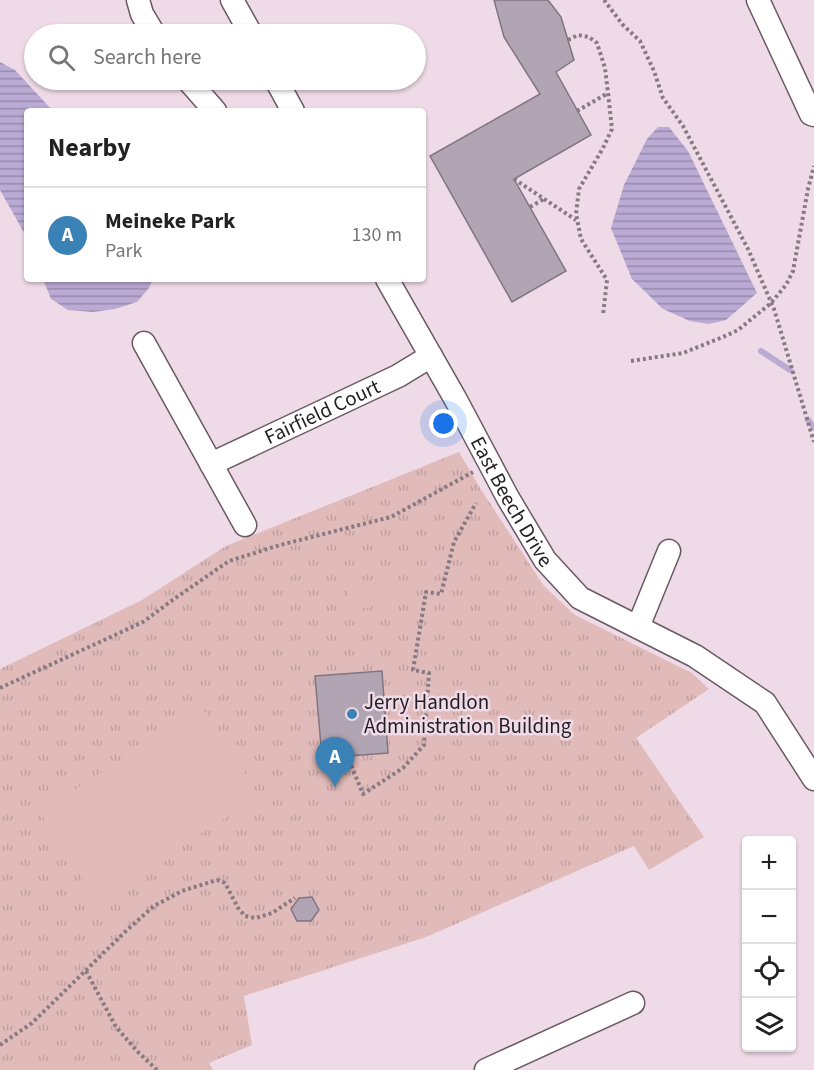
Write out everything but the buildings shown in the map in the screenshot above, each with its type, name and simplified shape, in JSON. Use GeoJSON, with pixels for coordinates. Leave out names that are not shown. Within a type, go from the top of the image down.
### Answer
{"type":"FeatureCollection","features":[{"type":"Feature","properties":{"kind":"street"},"geometry":{"type":"LineString","coordinates":[[138,0],[148,24]]}},
{"type":"Feature","properties":{"kind":"street"},"geometry":{"type":"LineString","coordinates":[[232,0],[245,24]]}},
{"type":"Feature","properties":{"kind":"street"},"geometry":{"type":"LineString","coordinates":[[758,0],[811,114],[814,115]]}},
{"type":"Feature","properties":{"kind":"street"},"geometry":{"type":"LineString","coordinates":[[197,90],[212,108]]}},
{"type":"Feature","properties":{"kind":"street"},"geometry":{"type":"LineString","coordinates":[[281,90],[291,108]]}},
{"type":"Feature","properties":{"kind":"street","name":"East Beech Drive"},"geometry":{"type":"LineString","coordinates":[[389,282],[508,498],[545,560],[580,598],[695,656],[765,703],[814,779]]}},
{"type":"Feature","properties":{"kind":"street"},"geometry":{"type":"LineString","coordinates":[[144,343],[245,525]]}},
{"type":"Feature","properties":{"kind":"street","name":"Fairfield Court"},"geometry":{"type":"LineString","coordinates":[[211,464],[398,376],[431,356]]}},
{"type":"Feature","properties":{"kind":"street"},"geometry":{"type":"LineString","coordinates":[[638,627],[669,551]]}},
{"type":"Feature","properties":{"kind":"street"},"geometry":{"type":"LineString","coordinates":[[486,1070],[633,1004]]}},
{"type":"Feature","properties":{"kind":"path"},"geometry":{"type":"LineString","coordinates":[[604,0],[623,25],[640,41],[663,98],[683,126],[747,249],[771,303],[814,442]]}},
{"type":"Feature","properties":{"kind":"path"},"geometry":{"type":"LineString","coordinates":[[568,40],[578,35],[590,37],[597,43],[608,86],[612,129],[579,189],[576,214],[581,239],[607,280],[603,315]]}},
{"type":"Feature","properties":{"kind":"path"},"geometry":{"type":"LineString","coordinates":[[578,111],[608,93]]}},
{"type":"Feature","properties":{"kind":"path"},"geometry":{"type":"LineString","coordinates":[[631,361],[683,353],[723,337],[738,330],[771,303],[786,285],[793,271],[814,166]]}},
{"type":"Feature","properties":{"kind":"path"},"geometry":{"type":"LineString","coordinates":[[514,179],[577,220]]}},
{"type":"Feature","properties":{"kind":"path"},"geometry":{"type":"LineString","coordinates":[[530,207],[545,199]]}},
{"type":"Feature","properties":{"kind":"path"},"geometry":{"type":"LineString","coordinates":[[0,688],[143,622],[174,598],[230,561],[280,544],[391,517],[490,463]]}},
{"type":"Feature","properties":{"kind":"path"},"geometry":{"type":"LineString","coordinates":[[349,760],[363,794],[403,768],[424,745],[429,673],[413,670],[426,592],[441,594],[454,542],[476,503]]}},
{"type":"Feature","properties":{"kind":"path"},"geometry":{"type":"LineString","coordinates":[[0,1045],[32,1023],[154,906],[182,891],[217,880],[225,884],[245,916],[256,918],[272,912],[295,898]]}},
{"type":"Feature","properties":{"kind":"path"},"geometry":{"type":"LineString","coordinates":[[86,971],[116,1027],[157,1070]]}},
{"type":"Feature","properties":{"kind":"green space"},"geometry":{"type":"Polygon","coordinates":[[[459,452],[544,586],[575,615],[692,673],[709,689],[636,738],[704,837],[649,870],[634,846],[426,937],[244,996],[252,1045],[209,1063],[213,1070],[0,1070],[0,669],[142,600],[226,546],[459,452]]]}},
{"type":"Feature","properties":{"kind":"green space"},"geometry":{"type":"Polygon","coordinates":[[[355,579],[363,579],[368,587],[377,592],[399,580],[410,583],[406,594],[366,608],[352,607],[346,585],[355,579]]]}},
{"type":"Feature","properties":{"kind":"green space"},"geometry":{"type":"Polygon","coordinates":[[[202,707],[259,796],[97,901],[40,812],[202,707]]]}},
{"type":"Feature","properties":{"kind":"shaded area"},"geometry":{"type":"Polygon","coordinates":[[[0,62],[15,70],[24,80],[24,90],[34,90],[50,108],[24,108],[24,233],[0,190],[0,62]]]}},
{"type":"Feature","properties":{"kind":"shaded area"},"geometry":{"type":"Polygon","coordinates":[[[658,127],[669,127],[688,151],[757,293],[726,320],[709,324],[690,321],[663,309],[632,279],[611,228],[624,185],[647,139],[658,127]]]}},
{"type":"Feature","properties":{"kind":"shaded area"},"geometry":{"type":"Polygon","coordinates":[[[44,282],[152,282],[137,302],[115,309],[93,312],[68,310],[51,299],[44,282]]]}},
{"type":"Feature","properties":{"kind":"waterway"},"geometry":{"type":"LineString","coordinates":[[761,351],[790,370]]}},
{"type":"Feature","properties":{"kind":"waterway"},"geometry":{"type":"LineString","coordinates":[[808,420],[814,427]]}},
{"type":"Feature","properties":{"kind":"place","name":"Jerry Handlon Administration Building"},"geometry":{"type":"Point","coordinates":[352,714]}},
{"type":"Feature","properties":{"kind":"place","name":"Meineke Park"},"geometry":{"type":"Point","coordinates":[335,787]}}]}
